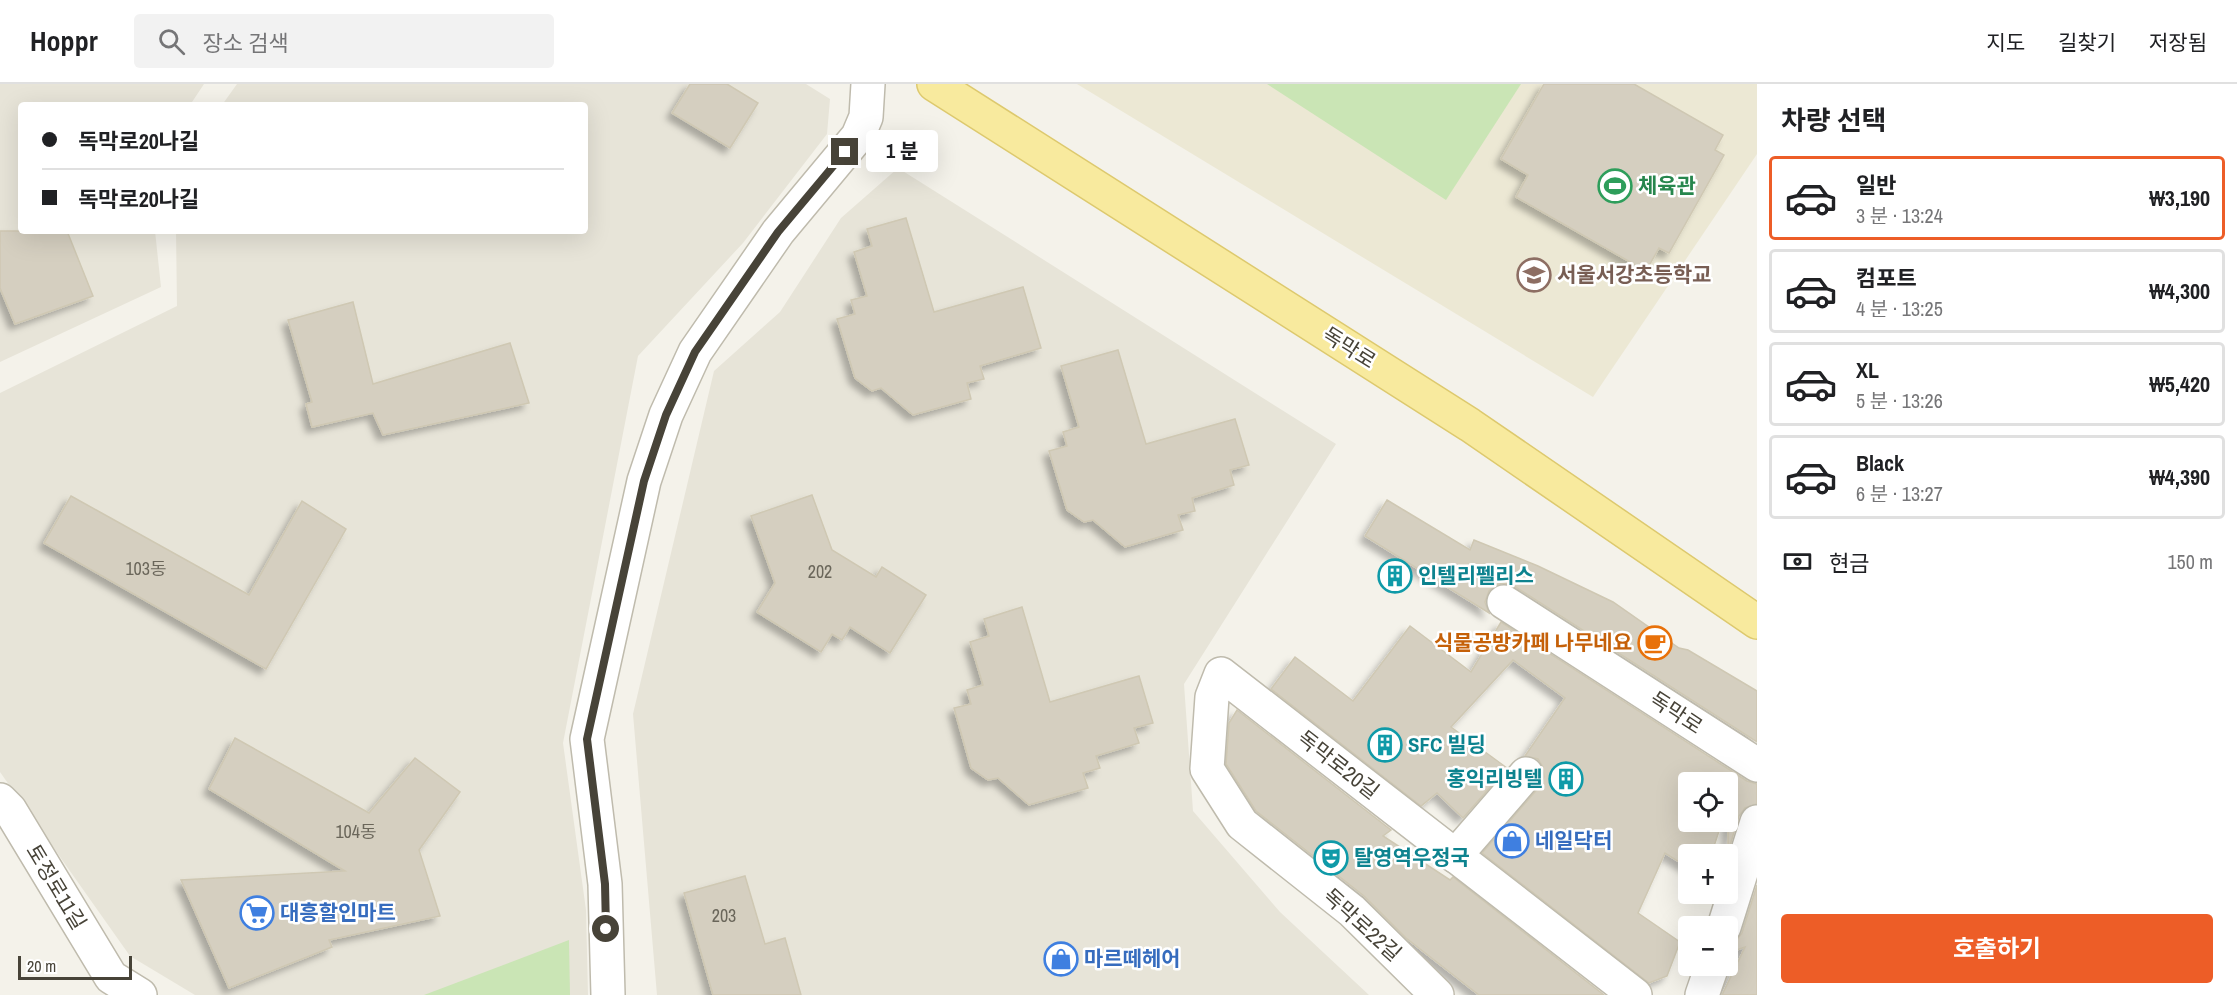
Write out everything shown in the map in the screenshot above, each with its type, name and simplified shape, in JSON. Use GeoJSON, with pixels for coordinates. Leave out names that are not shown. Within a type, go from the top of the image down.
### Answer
{"type":"FeatureCollection","features":[{"type":"Feature","properties":{"kind":"main road","name":"독막로"},"geometry":{"type":"LineString","coordinates":[[934,84],[1470,425],[1757,621]]}},
{"type":"Feature","properties":{"kind":"street"},"geometry":{"type":"LineString","coordinates":[[608,995],[605,884],[587,739],[644,481],[666,415],[695,352],[778,232],[858,136],[866,117],[868,84]]}},
{"type":"Feature","properties":{"kind":"street","name":"독막로"},"geometry":{"type":"LineString","coordinates":[[1504,602],[1757,765]]}},
{"type":"Feature","properties":{"kind":"street","name":"독막로20길"},"geometry":{"type":"LineString","coordinates":[[1221,674],[1635,995]]}},
{"type":"Feature","properties":{"kind":"street","name":"독막로22길"},"geometry":{"type":"LineString","coordinates":[[1221,674],[1212,697],[1207,769],[1242,824],[1352,911],[1437,995]]}},
{"type":"Feature","properties":{"kind":"street"},"geometry":{"type":"LineString","coordinates":[[1455,855],[1526,774]]}},
{"type":"Feature","properties":{"kind":"street","name":"토정로11길"},"geometry":{"type":"LineString","coordinates":[[0,800],[10,810],[111,977],[140,995]]}},
{"type":"Feature","properties":{"kind":"street"},"geometry":{"type":"LineString","coordinates":[[1727,916],[1757,822]]}},
{"type":"Feature","properties":{"kind":"street"},"geometry":{"type":"LineString","coordinates":[[1702,995],[1709,976]]}},
{"type":"Feature","properties":{"kind":"shaded area"},"geometry":{"type":"Polygon","coordinates":[[[0,84],[204,84],[192,102],[18,102],[18,234],[155,234],[161,287],[0,362],[0,84]]]}},
{"type":"Feature","properties":{"kind":"shaded area"},"geometry":{"type":"Polygon","coordinates":[[[237,84],[806,84],[830,99],[827,134],[743,243],[638,356],[563,743],[586,910],[588,995],[195,995],[130,956],[0,772],[0,393],[177,306],[176,234],[588,234],[588,102],[224,102],[237,84]]]}},
{"type":"Feature","properties":{"kind":"shaded area","name":"서울서강초등학교"},"geometry":{"type":"Polygon","coordinates":[[[1077,84],[1757,84],[1757,154],[1593,397],[1077,84]]]}},
{"type":"Feature","properties":{"kind":"shaded area"},"geometry":{"type":"Polygon","coordinates":[[[898,168],[1336,444],[1184,684],[1193,811],[1280,912],[1369,995],[657,995],[633,714],[714,371],[780,312],[841,218],[898,168]]]}},
{"type":"Feature","properties":{"kind":"green space"},"geometry":{"type":"Polygon","coordinates":[[[1267,84],[1521,84],[1446,200],[1267,84]]]}},
{"type":"Feature","properties":{"kind":"green space"},"geometry":{"type":"Polygon","coordinates":[[[569,940],[570,995],[424,995],[569,940]]]}},
{"type":"Feature","properties":{"kind":"building"},"geometry":{"type":"Polygon","coordinates":[[[690,84],[727,84],[758,103],[730,148],[672,113],[690,84]]]}},
{"type":"Feature","properties":{"kind":"building","name":"체육관"},"geometry":{"type":"Polygon","coordinates":[[[1544,84],[1634,84],[1723,135],[1715,150],[1724,155],[1669,253],[1659,248],[1646,271],[1516,197],[1528,175],[1501,159],[1544,84]]]}},
{"type":"Feature","properties":{"kind":"building"},"geometry":{"type":"Polygon","coordinates":[[[906,218],[934,312],[1023,287],[1041,348],[980,366],[984,379],[967,383],[971,399],[913,415],[881,388],[872,391],[855,378],[837,319],[855,314],[851,300],[867,296],[854,252],[872,246],[867,229],[906,218]]]}},
{"type":"Feature","properties":{"kind":"building"},"geometry":{"type":"Polygon","coordinates":[[[0,231],[18,231],[18,234],[68,234],[93,296],[15,324],[0,288],[0,231]]]}},
{"type":"Feature","properties":{"kind":"building"},"geometry":{"type":"Polygon","coordinates":[[[353,302],[373,384],[510,343],[529,403],[383,435],[373,413],[312,427],[306,404],[312,402],[288,320],[353,302]]]}},
{"type":"Feature","properties":{"kind":"building"},"geometry":{"type":"Polygon","coordinates":[[[1118,350],[1146,444],[1235,419],[1249,465],[1230,470],[1234,485],[1192,498],[1195,511],[1178,515],[1183,530],[1125,547],[1093,520],[1084,522],[1067,510],[1049,451],[1067,446],[1063,432],[1079,427],[1061,366],[1118,350]]]}},
{"type":"Feature","properties":{"kind":"building"},"geometry":{"type":"Polygon","coordinates":[[[812,495],[832,550],[876,577],[882,567],[926,595],[890,653],[850,627],[842,640],[832,634],[821,652],[757,612],[775,583],[751,516],[812,495]]]}},
{"type":"Feature","properties":{"kind":"building"},"geometry":{"type":"Polygon","coordinates":[[[71,496],[249,595],[302,501],[346,529],[266,669],[44,543],[71,496]]]}},
{"type":"Feature","properties":{"kind":"building"},"geometry":{"type":"Polygon","coordinates":[[[1387,500],[1470,550],[1474,540],[1538,566],[1613,602],[1679,648],[1688,650],[1757,691],[1757,742],[1514,586],[1504,583],[1496,585],[1489,591],[1485,602],[1489,613],[1365,536],[1387,500]]]}},
{"type":"Feature","properties":{"kind":"building"},"geometry":{"type":"Polygon","coordinates":[[[1022,607],[1050,702],[1139,676],[1153,723],[1134,728],[1139,743],[1096,756],[1100,768],[1083,773],[1088,788],[1029,805],[998,778],[988,780],[971,768],[954,708],[971,704],[967,690],[983,685],[970,642],[989,636],[984,619],[1022,607]]]}},
{"type":"Feature","properties":{"kind":"building"},"geometry":{"type":"Polygon","coordinates":[[[1501,622],[1733,772],[1678,772],[1678,832],[1719,832],[1715,844],[1678,844],[1678,861],[1665,853],[1638,913],[1678,941],[1678,947],[1667,976],[1649,983],[1482,853],[1540,786],[1544,777],[1543,767],[1538,759],[1525,756],[1565,698],[1513,660],[1451,727],[1507,768],[1463,818],[1437,793],[1421,806],[1271,689],[1295,657],[1353,701],[1410,626],[1471,672],[1501,622]]]}},
{"type":"Feature","properties":{"kind":"building"},"geometry":{"type":"Polygon","coordinates":[[[1237,710],[1391,830],[1383,836],[1450,880],[1453,877],[1604,995],[1479,995],[1406,938],[1364,896],[1256,811],[1226,764],[1229,723],[1237,710]]]}},
{"type":"Feature","properties":{"kind":"building"},"geometry":{"type":"Polygon","coordinates":[[[235,738],[369,813],[415,758],[460,792],[419,850],[440,916],[329,940],[332,947],[229,988],[181,880],[345,871],[209,789],[235,738]]]}},
{"type":"Feature","properties":{"kind":"building"},"geometry":{"type":"Polygon","coordinates":[[[1738,775],[1757,784],[1757,804],[1745,808],[1738,819],[1738,775]]]}},
{"type":"Feature","properties":{"kind":"building"},"geometry":{"type":"Polygon","coordinates":[[[1728,832],[1734,832],[1730,844],[1728,844],[1728,832]]]}},
{"type":"Feature","properties":{"kind":"building"},"geometry":{"type":"Polygon","coordinates":[[[745,876],[765,944],[785,938],[801,995],[713,995],[684,893],[745,876]]]}},
{"type":"Feature","properties":{"kind":"building"},"geometry":{"type":"Polygon","coordinates":[[[1757,885],[1757,995],[1722,995],[1731,976],[1738,976],[1738,962],[1745,947],[1738,949],[1738,938],[1742,933],[1757,885]]]}},
{"type":"Feature","properties":{"kind":"place","name":"체육관"},"geometry":{"type":"Point","coordinates":[1615,186]}},
{"type":"Feature","properties":{"kind":"place","name":"서울서강초등학교"},"geometry":{"type":"Point","coordinates":[1534,275]}},
{"type":"Feature","properties":{"kind":"place","name":"인텔리펠리스"},"geometry":{"type":"Point","coordinates":[1395,576]}},
{"type":"Feature","properties":{"kind":"place","name":"식물공방카페 나무네요"},"geometry":{"type":"Point","coordinates":[1655,643]}},
{"type":"Feature","properties":{"kind":"place","name":"SFC 빌딩"},"geometry":{"type":"Point","coordinates":[1385,745]}},
{"type":"Feature","properties":{"kind":"place","name":"홍익리빙텔"},"geometry":{"type":"Point","coordinates":[1566,779]}},
{"type":"Feature","properties":{"kind":"place","name":"네일닥터"},"geometry":{"type":"Point","coordinates":[1512,841]}},
{"type":"Feature","properties":{"kind":"place","name":"탈영역우정국"},"geometry":{"type":"Point","coordinates":[1331,858]}},
{"type":"Feature","properties":{"kind":"place","name":"대흥할인마트"},"geometry":{"type":"Point","coordinates":[257,913]}},
{"type":"Feature","properties":{"kind":"place","name":"마르떼헤어"},"geometry":{"type":"Point","coordinates":[1061,959]}},
{"type":"Feature","properties":{"kind":"route"},"geometry":{"type":"LineString","coordinates":[[606,929],[605,884],[587,739],[644,481],[666,415],[695,352],[778,232],[845,152]]}}]}
